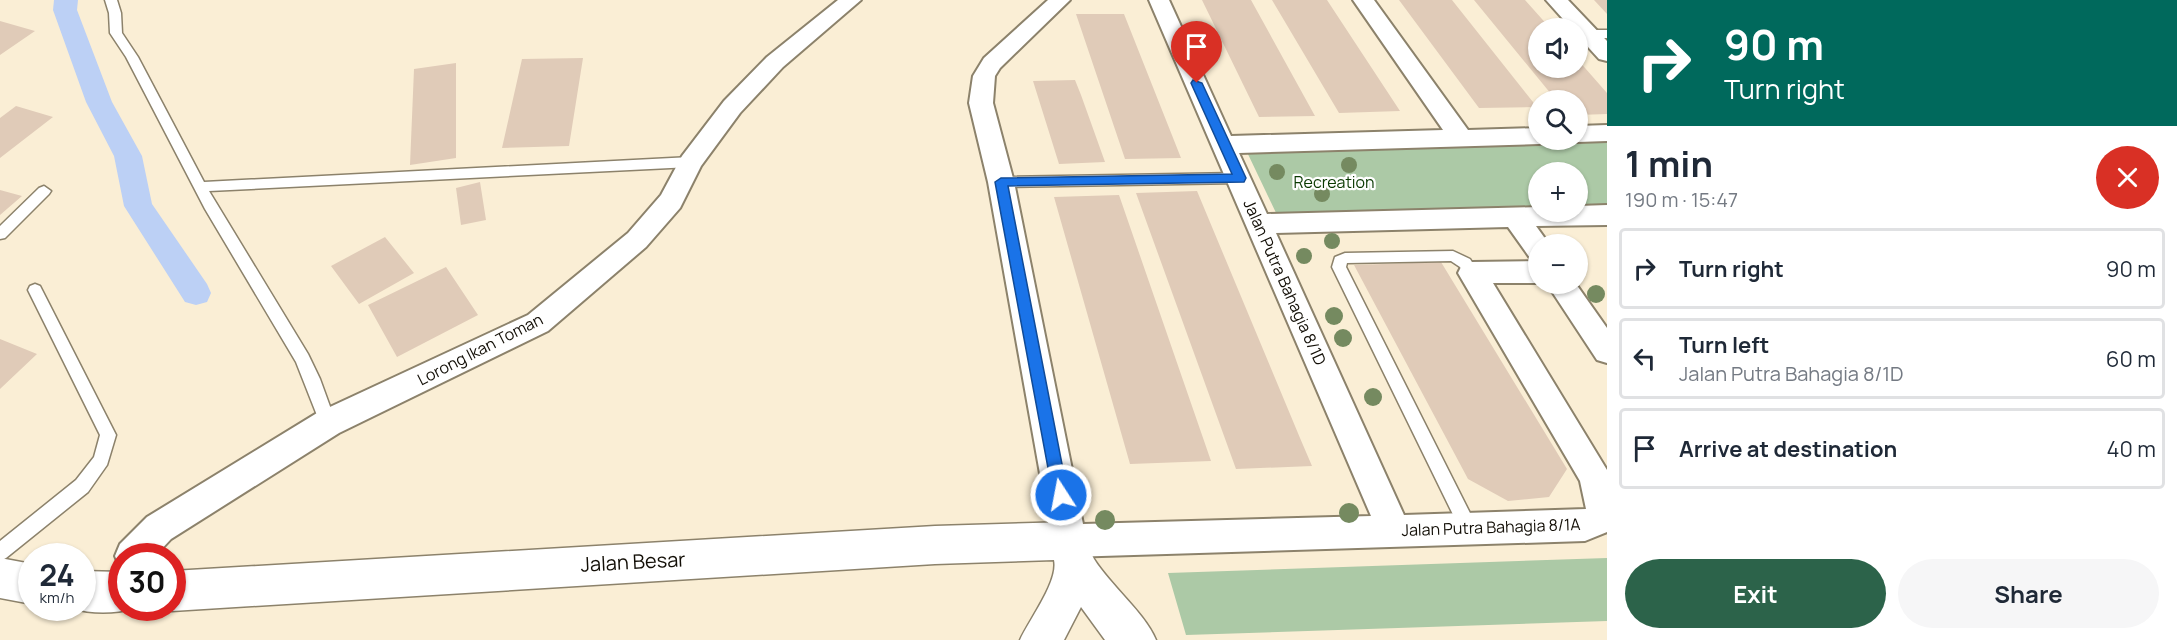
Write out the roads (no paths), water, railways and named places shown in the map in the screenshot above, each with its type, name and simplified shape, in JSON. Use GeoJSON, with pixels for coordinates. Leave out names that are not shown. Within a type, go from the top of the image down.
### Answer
{"type":"FeatureCollection","features":[{"type":"Feature","properties":{"kind":"street","name":"Lorong Ikan Toman"},"geometry":{"type":"LineString","coordinates":[[145,543],[159,528],[328,423],[538,323],[637,240],[671,201],[691,162],[732,107],[775,62],[851,0]]}},
{"type":"Feature","properties":{"kind":"street"},"geometry":{"type":"LineString","coordinates":[[1060,0],[992,63],[984,75],[981,103],[1001,182],[1072,554],[1124,631],[1135,640]]}},
{"type":"Feature","properties":{"kind":"street","name":"Jalan Putra Bahagia 8/1D"},"geometry":{"type":"LineString","coordinates":[[1159,0],[1240,178],[1394,531]]}},
{"type":"Feature","properties":{"kind":"street"},"geometry":{"type":"LineString","coordinates":[[1363,0],[1461,138]]}},
{"type":"Feature","properties":{"kind":"street"},"geometry":{"type":"LineString","coordinates":[[1556,0],[1597,34],[1607,54]]}},
{"type":"Feature","properties":{"kind":"street"},"geometry":{"type":"LineString","coordinates":[[1588,134],[1607,133]]}},
{"type":"Feature","properties":{"kind":"street"},"geometry":{"type":"LineString","coordinates":[[1225,145],[1528,135]]}},
{"type":"Feature","properties":{"kind":"street"},"geometry":{"type":"LineString","coordinates":[[1260,224],[1607,215]]}},
{"type":"Feature","properties":{"kind":"street"},"geometry":{"type":"LineString","coordinates":[[1516,218],[1528,235]]}},
{"type":"Feature","properties":{"kind":"street"},"geometry":{"type":"LineString","coordinates":[[1472,273],[1528,272]]}},
{"type":"Feature","properties":{"kind":"street","name":"Jalan Putra Bahagia 8/1A"},"geometry":{"type":"LineString","coordinates":[[1072,554],[1394,531],[1585,525],[1601,519],[1604,505],[1600,488],[1472,273]]}},
{"type":"Feature","properties":{"kind":"street"},"geometry":{"type":"LineString","coordinates":[[1568,294],[1607,351]]}},
{"type":"Feature","properties":{"kind":"street","name":"Jalan Besar"},"geometry":{"type":"LineString","coordinates":[[186,590],[912,546],[1072,554]]}},
{"type":"Feature","properties":{"kind":"street"},"geometry":{"type":"LineString","coordinates":[[1041,640],[1060,608],[1072,554]]}},
{"type":"Feature","properties":{"kind":"street"},"geometry":{"type":"LineString","coordinates":[[0,578],[18,581]]}},
{"type":"Feature","properties":{"kind":"lane"},"geometry":{"type":"LineString","coordinates":[[111,0],[116,13],[116,33],[132,57],[240,258],[283,322],[320,393],[328,423]]}},
{"type":"Feature","properties":{"kind":"lane"},"geometry":{"type":"LineString","coordinates":[[201,187],[691,162]]}},
{"type":"Feature","properties":{"kind":"lane"},"geometry":{"type":"LineString","coordinates":[[1001,182],[1240,178]]}},
{"type":"Feature","properties":{"kind":"lane"},"geometry":{"type":"LineString","coordinates":[[0,234],[44,191]]}},
{"type":"Feature","properties":{"kind":"lane"},"geometry":{"type":"LineString","coordinates":[[1469,529],[1339,267],[1340,261],[1345,258],[1453,256],[1465,263],[1472,273]]}},
{"type":"Feature","properties":{"kind":"lane"},"geometry":{"type":"LineString","coordinates":[[0,552],[81,486],[101,460],[108,435],[34,290]]}},
{"type":"Feature","properties":{"kind":"waterway"},"geometry":{"type":"LineString","coordinates":[[66,0],[65,10],[99,102],[128,156],[138,206],[196,293]]}},
{"type":"Feature","properties":{"kind":"park label","name":"Recreation"},"geometry":{"type":"Point","coordinates":[1334,182]}}]}
